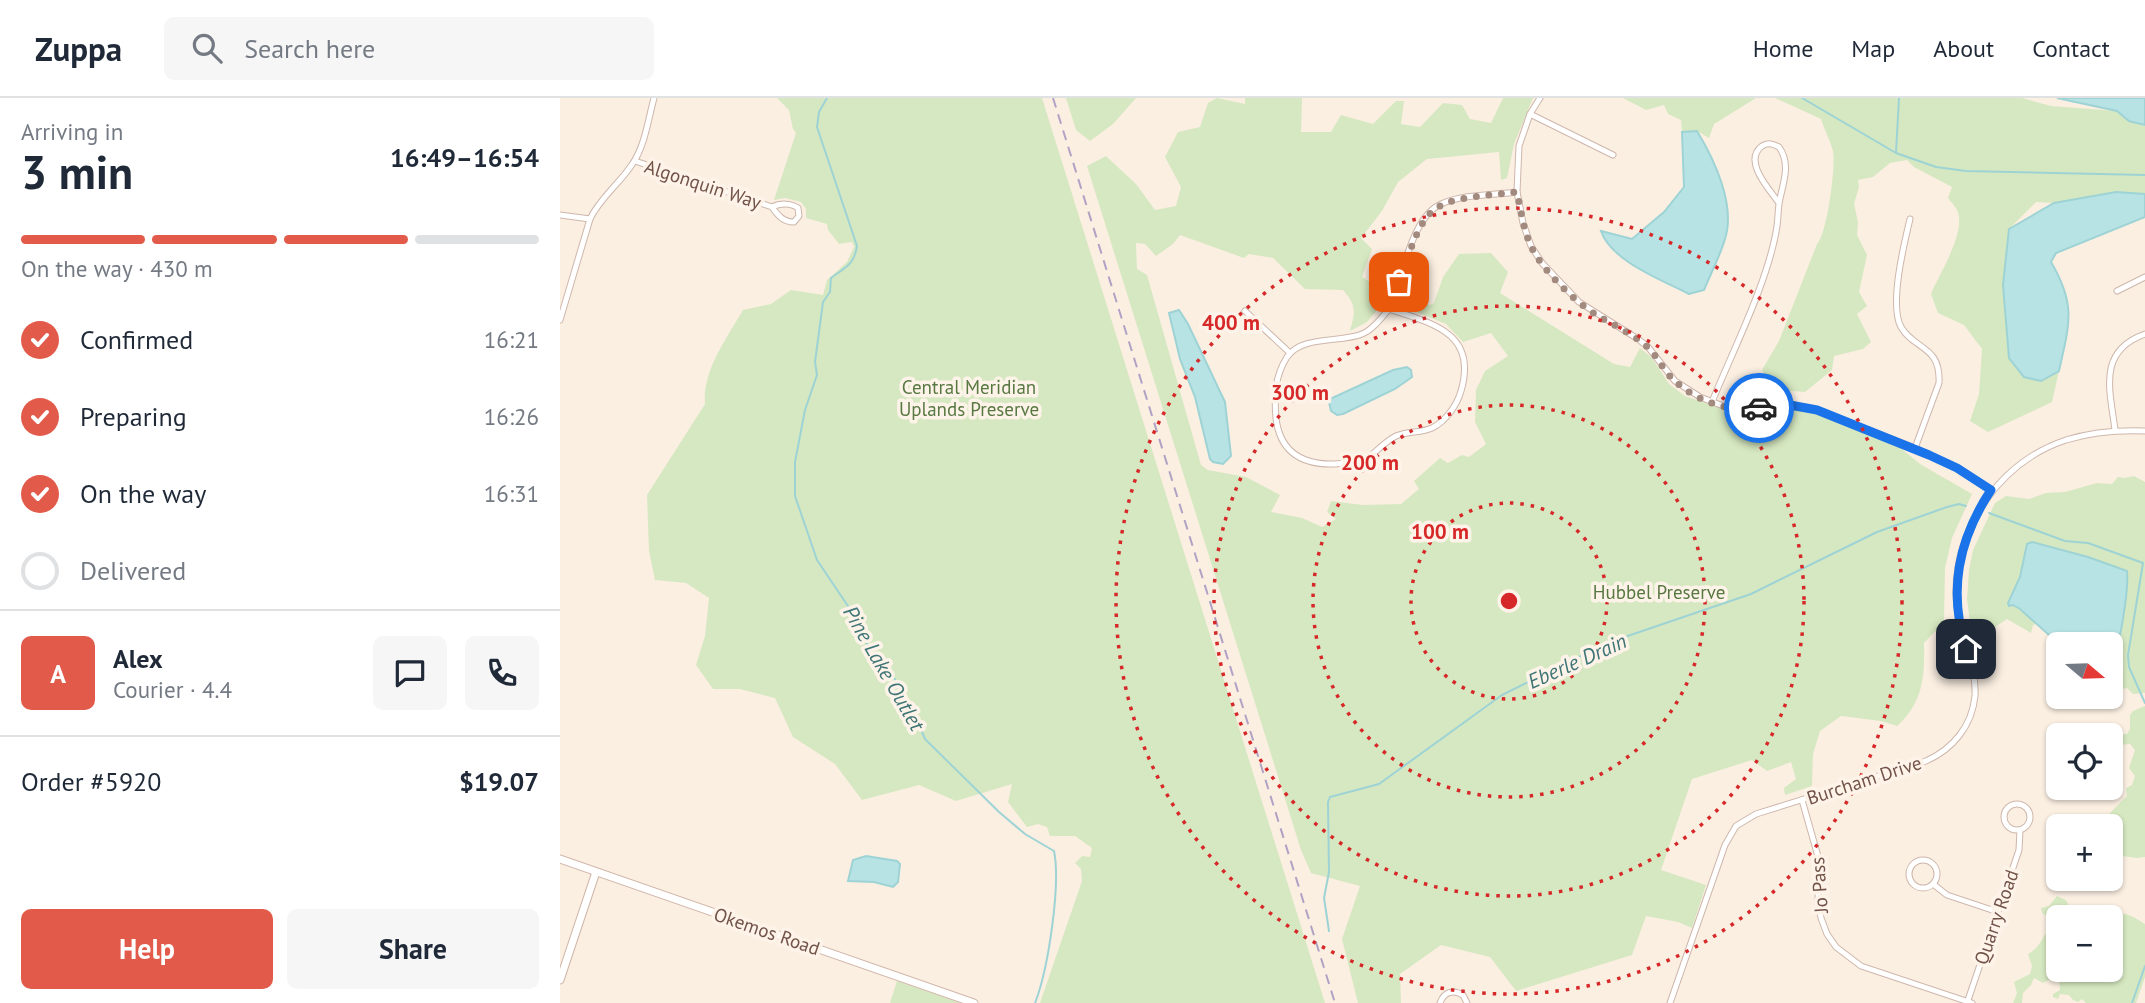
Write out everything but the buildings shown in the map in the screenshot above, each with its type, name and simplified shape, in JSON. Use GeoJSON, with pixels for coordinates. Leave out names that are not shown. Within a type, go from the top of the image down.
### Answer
{"type":"FeatureCollection","features":[{"type":"Feature","properties":{"kind":"street"},"geometry":{"type":"LineString","coordinates":[[560,320],[590,219],[597,206],[635,161],[654,98]]}},
{"type":"Feature","properties":{"kind":"street"},"geometry":{"type":"LineString","coordinates":[[1540,98],[1530,114],[1519,146],[1517,192],[1531,246],[1566,290],[1594,313],[1648,347],[1666,371],[1687,391],[1712,402],[1744,410],[1778,405],[1817,410],[1914,448],[1957,468],[1991,490]]}},
{"type":"Feature","properties":{"kind":"street"},"geometry":{"type":"LineString","coordinates":[[1530,114],[1612,155]]}},
{"type":"Feature","properties":{"kind":"street"},"geometry":{"type":"LineString","coordinates":[[1712,402],[1765,271],[1777,227],[1785,162],[1779,147],[1768,144],[1756,154],[1756,166],[1760,177],[1779,203]]}},
{"type":"Feature","properties":{"kind":"street","name":"Algonquin Way"},"geometry":{"type":"LineString","coordinates":[[635,161],[772,207],[780,217],[789,222],[794,222],[799,216],[798,208],[794,205],[781,204],[772,207]]}},
{"type":"Feature","properties":{"kind":"street"},"geometry":{"type":"LineString","coordinates":[[1389,309],[1434,324],[1452,337],[1462,350],[1465,366],[1459,397],[1440,423],[1432,428],[1391,439],[1368,458],[1318,464],[1295,455],[1285,446],[1278,433],[1276,383],[1279,371],[1290,353],[1308,344],[1363,334],[1389,309],[1420,225],[1434,207],[1454,200],[1517,192]]}},
{"type":"Feature","properties":{"kind":"street"},"geometry":{"type":"LineString","coordinates":[[560,215],[590,219]]}},
{"type":"Feature","properties":{"kind":"street"},"geometry":{"type":"LineString","coordinates":[[1910,219],[1901,259],[1898,314],[1901,326],[1932,355],[1939,374],[1936,391],[1914,448]]}},
{"type":"Feature","properties":{"kind":"street"},"geometry":{"type":"LineString","coordinates":[[2117,291],[2145,276]]}},
{"type":"Feature","properties":{"kind":"street"},"geometry":{"type":"LineString","coordinates":[[1245,311],[1290,353]]}},
{"type":"Feature","properties":{"kind":"street"},"geometry":{"type":"LineString","coordinates":[[2115,430],[2109,377],[2112,362],[2127,342],[2145,334]]}},
{"type":"Feature","properties":{"kind":"street","name":"Burcham Drive"},"geometry":{"type":"LineString","coordinates":[[1670,1003],[1729,835],[1736,826],[1750,816],[1926,761],[1947,748],[1963,731],[1972,709],[1975,684],[1958,617],[1956,575],[1969,530],[1991,490],[2052,446],[2079,436],[2115,430],[2145,431]]}},
{"type":"Feature","properties":{"kind":"street","name":"Jo Pass"},"geometry":{"type":"LineString","coordinates":[[1802,800],[1819,860],[1818,902],[1821,918],[1836,947],[1847,958],[1861,966],[1969,1002]]}},
{"type":"Feature","properties":{"kind":"street","name":"Quarry Road"},"geometry":{"type":"LineString","coordinates":[[2014,803],[2025,806],[2030,814],[2028,824],[2020,830],[2010,828],[2004,820],[2006,809],[2014,803]]}},
{"type":"Feature","properties":{"kind":"street","name":"Quarry Road"},"geometry":{"type":"LineString","coordinates":[[1969,1002],[2020,846],[2020,830]]}},
{"type":"Feature","properties":{"kind":"street","name":"Okemos Road"},"geometry":{"type":"LineString","coordinates":[[560,859],[974,1003]]}},
{"type":"Feature","properties":{"kind":"street"},"geometry":{"type":"LineString","coordinates":[[1924,860],[1934,866],[1937,873],[1933,884],[1926,888],[1914,885],[1909,875],[1913,864],[1924,860]]}},
{"type":"Feature","properties":{"kind":"street"},"geometry":{"type":"LineString","coordinates":[[560,980],[596,872]]}},
{"type":"Feature","properties":{"kind":"street"},"geometry":{"type":"LineString","coordinates":[[1933,884],[1947,895],[1998,912]]}},
{"type":"Feature","properties":{"kind":"street"},"geometry":{"type":"LineString","coordinates":[[1440,1003],[1446,994],[1453,992],[1463,995],[1467,1003]]}},
{"type":"Feature","properties":{"kind":"green space","name":"Central Meridian Uplands Preserve"},"geometry":{"type":"Polygon","coordinates":[[[777,98],[1042,98],[1325,1003],[1040,1003],[1082,881],[1081,869],[1075,863],[1082,856],[1090,857],[1092,848],[1075,836],[1050,836],[1047,827],[1038,824],[1027,827],[1008,802],[1012,784],[956,801],[919,785],[862,800],[835,764],[793,737],[775,698],[740,689],[713,689],[696,665],[705,636],[709,598],[686,583],[655,580],[649,551],[647,495],[705,404],[711,367],[743,310],[771,304],[791,290],[823,295],[827,280],[847,262],[854,247],[852,242],[839,244],[828,230],[827,224],[806,218],[806,209],[801,202],[785,198],[774,200],[796,133],[789,110],[777,98]]]}},
{"type":"Feature","properties":{"kind":"green space"},"geometry":{"type":"Polygon","coordinates":[[[1066,98],[1136,98],[1113,124],[1090,141],[1076,130],[1066,98]]]}},
{"type":"Feature","properties":{"kind":"green space","name":"Hubbel Preserve"},"geometry":{"type":"Polygon","coordinates":[[[1217,98],[1245,104],[1245,98],[1302,98],[1301,132],[1331,132],[1341,115],[1373,124],[1396,101],[1404,101],[1401,124],[1420,127],[1443,103],[1462,105],[1470,119],[1491,123],[1503,98],[1533,98],[1514,144],[1507,178],[1501,180],[1499,152],[1427,159],[1398,182],[1382,211],[1361,238],[1372,249],[1362,277],[1378,287],[1386,299],[1367,322],[1350,331],[1354,309],[1343,290],[1305,289],[1273,258],[1249,254],[1244,258],[1180,235],[1173,244],[1156,256],[1145,244],[1136,243],[1137,269],[1147,275],[1201,465],[1208,470],[1246,477],[1280,495],[1271,512],[1302,518],[1322,527],[1336,519],[1327,512],[1331,501],[1363,505],[1401,504],[1419,489],[1414,481],[1440,458],[1448,463],[1462,455],[1469,457],[1486,444],[1475,422],[1476,390],[1485,371],[1508,356],[1491,333],[1463,342],[1446,324],[1402,306],[1406,296],[1430,305],[1434,303],[1443,277],[1459,254],[1491,253],[1508,272],[1500,293],[1614,364],[1630,367],[1640,348],[1652,358],[1669,384],[1685,396],[1732,412],[1750,414],[1792,409],[1819,415],[1898,446],[1920,464],[1972,494],[1952,538],[1945,568],[1944,622],[1924,643],[1921,688],[1906,717],[1897,726],[1881,721],[1841,716],[1820,731],[1813,754],[1812,786],[1785,795],[1784,788],[1796,779],[1791,762],[1767,771],[1752,760],[1692,779],[1661,870],[1706,885],[1692,928],[1678,922],[1646,916],[1632,955],[1516,991],[1490,957],[1441,945],[1400,974],[1401,1003],[1358,1003],[1342,939],[1360,886],[1311,873],[1301,850],[1087,166],[1106,156],[1136,184],[1155,210],[1176,206],[1181,187],[1165,157],[1178,132],[1200,127],[1208,103],[1217,98]]]}},
{"type":"Feature","properties":{"kind":"green space"},"geometry":{"type":"Polygon","coordinates":[[[1623,98],[1756,98],[1714,124],[1709,138],[1697,131],[1682,132],[1681,120],[1668,114],[1664,105],[1646,110],[1623,98]]]}},
{"type":"Feature","properties":{"kind":"green space"},"geometry":{"type":"Polygon","coordinates":[[[1775,98],[2022,98],[2051,106],[2117,111],[2129,121],[2145,125],[2145,194],[2116,192],[2054,203],[2036,202],[2009,229],[2041,381],[2059,371],[2052,402],[1988,432],[1970,421],[1979,394],[1982,349],[1964,325],[1938,313],[1931,294],[1951,253],[1958,231],[1958,212],[1948,198],[1952,187],[1914,167],[1907,160],[1890,163],[1873,177],[1858,180],[1859,187],[1854,204],[1858,222],[1857,235],[1867,255],[1859,292],[1867,306],[1857,314],[1871,342],[1863,349],[1834,356],[1832,370],[1805,392],[1780,390],[1762,394],[1770,382],[1762,370],[1779,341],[1821,238],[1833,170],[1833,151],[1821,119],[1775,98]]]}},
{"type":"Feature","properties":{"kind":"green space"},"geometry":{"type":"Polygon","coordinates":[[[2134,476],[2145,482],[2145,693],[2133,694],[2127,688],[2123,689],[2123,632],[2119,632],[2127,571],[2088,557],[2032,542],[2023,559],[2024,566],[2008,603],[2036,624],[2033,625],[2031,633],[2007,619],[1980,637],[1972,637],[1967,599],[1969,570],[1973,550],[1995,503],[2006,496],[2029,499],[2097,483],[2112,484],[2118,477],[2134,476]]]}},
{"type":"Feature","properties":{"kind":"green space"},"geometry":{"type":"Polygon","coordinates":[[[2145,706],[2145,857],[2137,858],[2123,856],[2123,814],[2109,814],[2127,796],[2126,788],[2132,785],[2135,776],[2129,768],[2135,750],[2130,744],[2123,745],[2123,734],[2127,734],[2130,729],[2130,715],[2145,706]]]}},
{"type":"Feature","properties":{"kind":"green space"},"geometry":{"type":"Polygon","coordinates":[[[2057,896],[2066,900],[2068,905],[2050,905],[2057,896]]]}},
{"type":"Feature","properties":{"kind":"green space"},"geometry":{"type":"Polygon","coordinates":[[[2046,907],[2046,916],[2042,913],[2041,908],[2046,907]]]}},
{"type":"Feature","properties":{"kind":"green space"},"geometry":{"type":"Polygon","coordinates":[[[2123,914],[2145,924],[2145,977],[2136,1003],[2086,1003],[2082,999],[2078,1002],[2073,1000],[2069,995],[2060,994],[2058,999],[2053,997],[2053,994],[2060,990],[2059,982],[2123,982],[2123,914]]]}},
{"type":"Feature","properties":{"kind":"green space"},"geometry":{"type":"Polygon","coordinates":[[[2046,933],[2046,981],[2043,983],[2034,978],[2023,993],[2022,1003],[2013,1003],[2017,993],[2014,982],[2030,974],[2032,966],[2028,954],[2036,948],[2046,933]]]}},
{"type":"Feature","properties":{"kind":"green space"},"geometry":{"type":"Polygon","coordinates":[[[897,981],[961,1003],[890,1003],[897,981]]]}},
{"type":"Feature","properties":{"kind":"water"},"geometry":{"type":"Polygon","coordinates":[[[2057,98],[2145,98],[2145,125],[2129,121],[2117,111],[2057,98]]]}},
{"type":"Feature","properties":{"kind":"water"},"geometry":{"type":"Polygon","coordinates":[[[1697,131],[1722,183],[1728,226],[1704,290],[1689,294],[1626,260],[1615,252],[1601,231],[1632,239],[1664,212],[1684,187],[1682,132],[1697,131]]]}},
{"type":"Feature","properties":{"kind":"water"},"geometry":{"type":"Polygon","coordinates":[[[2116,192],[2145,194],[2145,217],[2056,253],[2051,262],[2068,304],[2068,328],[2059,371],[2041,381],[2024,377],[2009,358],[2003,285],[2009,229],[2054,203],[2116,192]]]}},
{"type":"Feature","properties":{"kind":"water"},"geometry":{"type":"Polygon","coordinates":[[[1179,310],[1225,402],[1231,456],[1223,464],[1210,459],[1195,397],[1180,359],[1169,313],[1179,310]]]}},
{"type":"Feature","properties":{"kind":"water"},"geometry":{"type":"Polygon","coordinates":[[[1407,367],[1411,370],[1412,377],[1395,389],[1343,414],[1337,415],[1331,411],[1329,402],[1332,398],[1393,370],[1407,367]]]}},
{"type":"Feature","properties":{"kind":"water"},"geometry":{"type":"Polygon","coordinates":[[[2032,542],[2088,557],[2127,571],[2120,632],[2046,632],[2020,609],[2009,606],[2020,577],[2027,544],[2032,542]]]}},
{"type":"Feature","properties":{"kind":"water"},"geometry":{"type":"Polygon","coordinates":[[[866,856],[897,861],[900,864],[898,882],[893,887],[874,882],[848,881],[853,860],[866,856]]]}},
{"type":"Feature","properties":{"kind":"waterway","name":"Pine Lake Outlet"},"geometry":{"type":"LineString","coordinates":[[827,98],[819,112],[817,127],[857,246],[851,262],[831,278],[830,292],[823,302],[815,362],[817,375],[805,410],[795,462],[795,496],[817,560],[856,618],[874,660],[894,677],[902,700],[915,715],[925,739],[999,812],[1025,834],[1054,851],[1056,884],[1052,927],[1035,1003]]}},
{"type":"Feature","properties":{"kind":"waterway"},"geometry":{"type":"LineString","coordinates":[[1802,98],[1896,153],[1936,167],[1966,171],[2145,175]]}},
{"type":"Feature","properties":{"kind":"waterway"},"geometry":{"type":"LineString","coordinates":[[1896,153],[1899,98]]}},
{"type":"Feature","properties":{"kind":"waterway","name":"Eberle Drain"},"geometry":{"type":"LineString","coordinates":[[1329,931],[1324,898],[1329,872],[1330,797],[1379,784],[1502,695],[1613,641],[1751,594],[1877,532],[1947,507],[1959,504],[1966,506]]}},
{"type":"Feature","properties":{"kind":"waterway","name":"Eberle Drain"},"geometry":{"type":"LineString","coordinates":[[1989,513],[2065,541],[2088,543],[2143,563],[2128,655],[2129,667],[2145,703]]}},
{"type":"Feature","properties":{"kind":"waterway","name":"Eberle Drain"},"geometry":{"type":"LineString","coordinates":[[2132,1003],[2145,966]]}},
{"type":"Feature","properties":{"kind":"railway"},"geometry":{"type":"LineString","coordinates":[[1053,98],[1335,1003]]}},
{"type":"Feature","properties":{"kind":"way so far"},"geometry":{"type":"LineString","coordinates":[[1399,282],[1420,225],[1434,207],[1454,200],[1517,192],[1531,246],[1542,263],[1579,302],[1648,347],[1666,371],[1687,391],[1731,409],[1759,408]]}},
{"type":"Feature","properties":{"kind":"route"},"geometry":{"type":"LineString","coordinates":[[1759,408],[1790,405],[1817,410],[1914,448],[1957,468],[1991,490],[1969,530],[1958,567],[1957,608],[1966,649]]}}]}
